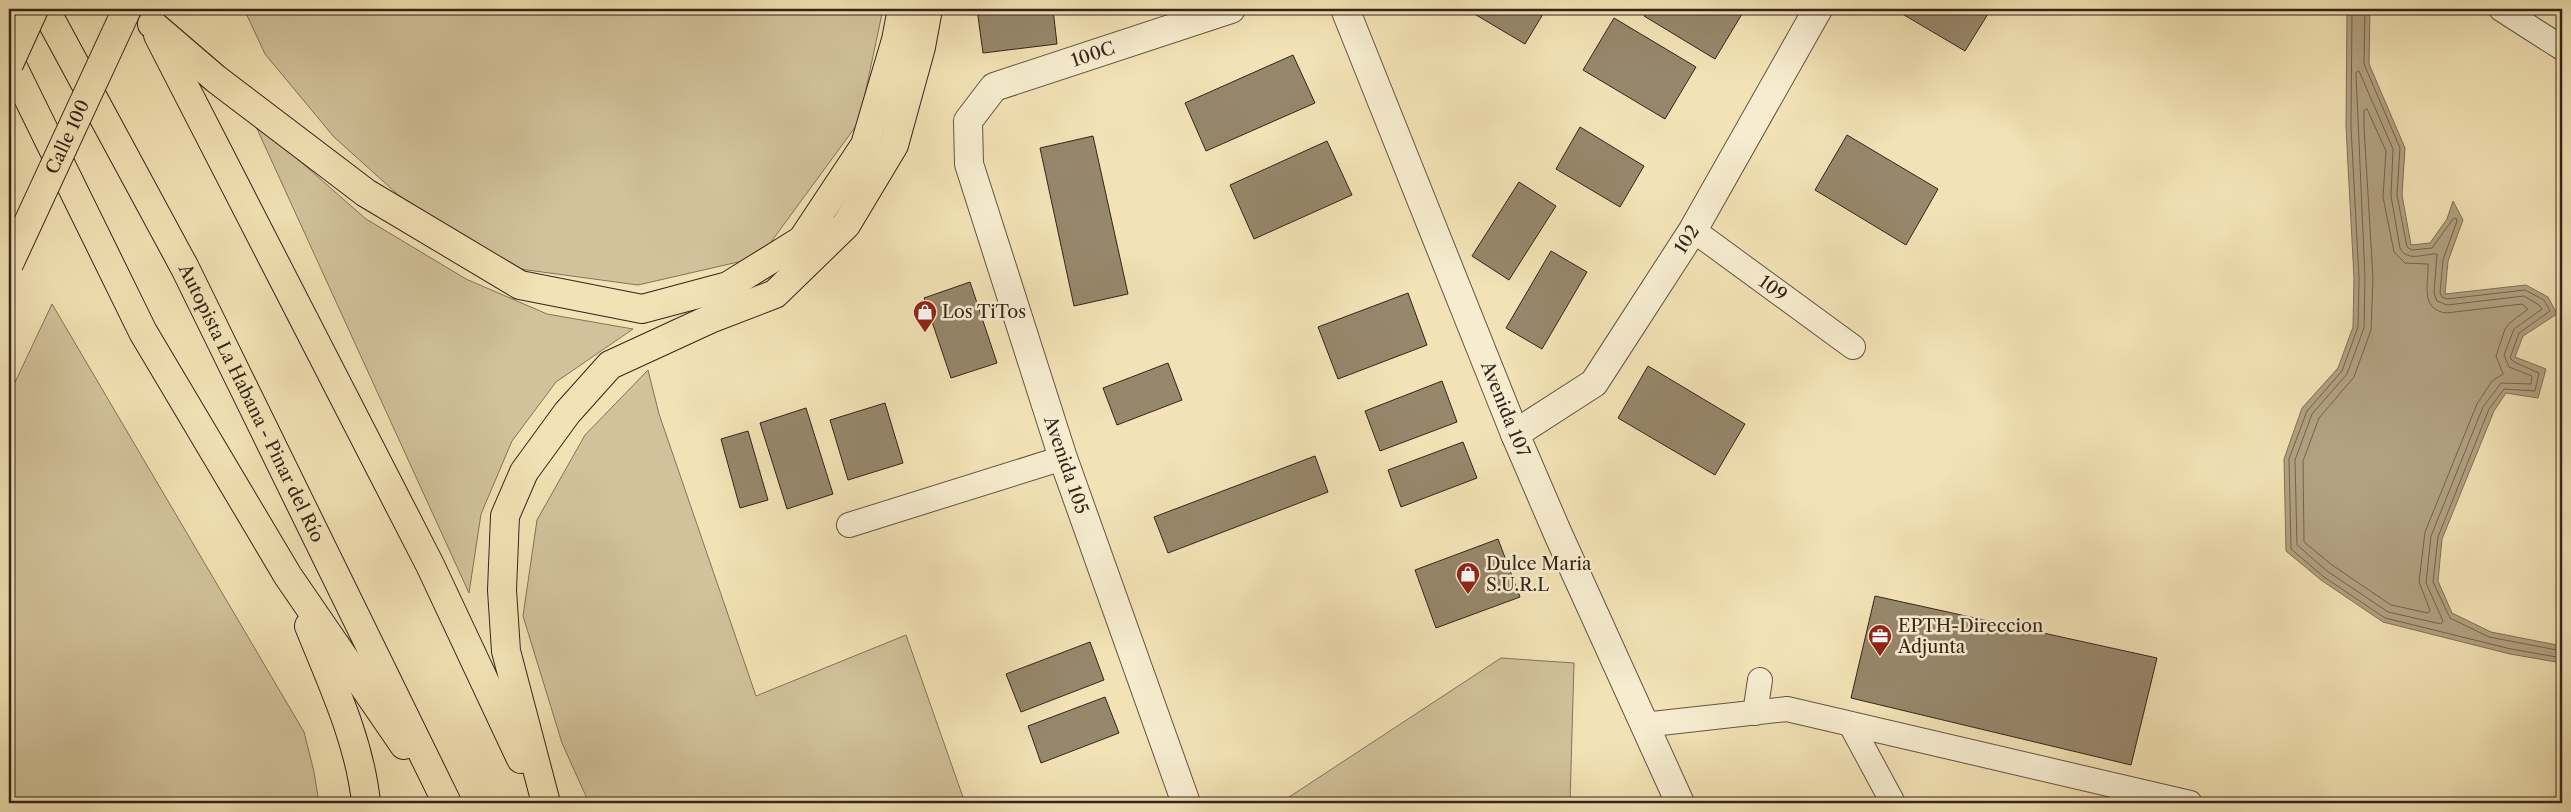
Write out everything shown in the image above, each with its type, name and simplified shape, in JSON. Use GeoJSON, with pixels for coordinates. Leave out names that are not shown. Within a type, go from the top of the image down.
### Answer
{"type":"FeatureCollection","features":[{"type":"Feature","properties":{"kind":"highway"},"geometry":{"type":"LineString","coordinates":[[9,64],[34,9]]}},
{"type":"Feature","properties":{"kind":"highway","name":"Autopista La Habana - Pinar del Río"},"geometry":{"type":"LineString","coordinates":[[45,9],[185,268],[447,803]]}},
{"type":"Feature","properties":{"kind":"highway","name":"Calle 100"},"geometry":{"type":"LineString","coordinates":[[9,264],[127,9]]}},
{"type":"Feature","properties":{"kind":"highway"},"geometry":{"type":"LineString","coordinates":[[148,16],[216,79],[366,193],[520,285],[642,308],[728,286],[802,240],[865,145],[896,40],[902,9]]}},
{"type":"Feature","properties":{"kind":"highway"},"geometry":{"type":"LineString","coordinates":[[546,803],[505,642],[502,590],[505,516],[524,472],[567,413],[610,365],[710,319],[775,294],[846,225],[894,145],[921,47],[928,9]]}},
{"type":"Feature","properties":{"kind":"highway"},"geometry":{"type":"LineString","coordinates":[[148,16],[430,565],[542,803]]}},
{"type":"Feature","properties":{"kind":"highway"},"geometry":{"type":"LineString","coordinates":[[9,59],[143,332],[288,576],[443,803]]}},
{"type":"Feature","properties":{"kind":"highway"},"geometry":{"type":"LineString","coordinates":[[288,576],[344,712],[365,788],[366,803]]}},
{"type":"Feature","properties":{"kind":"street","name":"100C"},"geometry":{"type":"LineString","coordinates":[[968,121],[994,87],[1231,9]]}},
{"type":"Feature","properties":{"kind":"street","name":"Avenida 107"},"geometry":{"type":"LineString","coordinates":[[1345,9],[1515,434],[1643,725],[1680,803]]}},
{"type":"Feature","properties":{"kind":"street","name":"102"},"geometry":{"type":"LineString","coordinates":[[1515,434],[1594,383],[1693,230],[1818,9]]}},
{"type":"Feature","properties":{"kind":"street","name":"Avenida 105"},"geometry":{"type":"LineString","coordinates":[[968,121],[969,164],[1063,458],[1186,803]]}},
{"type":"Feature","properties":{"kind":"lane"},"geometry":{"type":"LineString","coordinates":[[2501,9],[2562,48]]}},
{"type":"Feature","properties":{"kind":"lane","name":"109"},"geometry":{"type":"LineString","coordinates":[[1693,230],[1853,347]]}},
{"type":"Feature","properties":{"kind":"lane"},"geometry":{"type":"LineString","coordinates":[[849,525],[1063,458]]}},
{"type":"Feature","properties":{"kind":"lane"},"geometry":{"type":"LineString","coordinates":[[1755,713],[1760,680]]}},
{"type":"Feature","properties":{"kind":"lane"},"geometry":{"type":"LineString","coordinates":[[1643,725],[1786,709],[2190,803]]}},
{"type":"Feature","properties":{"kind":"lane"},"geometry":{"type":"LineString","coordinates":[[1851,725],[1893,803]]}},
{"type":"Feature","properties":{"kind":"shaded area"},"geometry":{"type":"Polygon","coordinates":[[[244,9],[883,9],[859,122],[760,257],[638,285],[520,269],[404,200],[334,137],[265,54],[244,9]]]}},
{"type":"Feature","properties":{"kind":"shaded area"},"geometry":{"type":"Polygon","coordinates":[[[253,120],[366,219],[466,279],[547,314],[633,329],[556,382],[512,441],[481,514],[469,593],[253,120]]]}},
{"type":"Feature","properties":{"kind":"shaded area"},"geometry":{"type":"Polygon","coordinates":[[[52,304],[304,732],[314,772],[319,803],[9,803],[9,395],[52,304]]]}},
{"type":"Feature","properties":{"kind":"shaded area"},"geometry":{"type":"Polygon","coordinates":[[[648,370],[659,414],[756,696],[906,635],[965,803],[589,803],[562,743],[523,616],[537,520],[585,435],[648,370]]]}},
{"type":"Feature","properties":{"kind":"shaded area"},"geometry":{"type":"Polygon","coordinates":[[[1501,658],[1574,663],[1570,803],[1280,803],[1501,658]]]}},
{"type":"Feature","properties":{"kind":"water"},"geometry":{"type":"Polygon","coordinates":[[[2347,9],[2370,9],[2369,64],[2405,148],[2402,195],[2411,245],[2430,243],[2447,219],[2453,201],[2463,220],[2448,261],[2445,294],[2526,285],[2548,297],[2557,314],[2523,336],[2515,357],[2546,369],[2538,398],[2506,393],[2494,411],[2442,539],[2438,581],[2452,613],[2491,632],[2562,646],[2562,663],[2510,654],[2383,622],[2321,580],[2286,551],[2284,459],[2302,408],[2338,368],[2353,327],[2354,278],[2346,127],[2347,9]]]}},
{"type":"Feature","properties":{"kind":"building"},"geometry":{"type":"Polygon","coordinates":[[[977,9],[1053,9],[1057,44],[983,53],[977,9]]]}},
{"type":"Feature","properties":{"kind":"building"},"geometry":{"type":"Polygon","coordinates":[[[1466,9],[1546,9],[1525,44],[1466,9]]]}},
{"type":"Feature","properties":{"kind":"building"},"geometry":{"type":"Polygon","coordinates":[[[1648,9],[1745,9],[1715,59],[1644,16],[1648,9]]]}},
{"type":"Feature","properties":{"kind":"building"},"geometry":{"type":"Polygon","coordinates":[[[1894,9],[1991,9],[1965,51],[1894,9]]]}},
{"type":"Feature","properties":{"kind":"building"},"geometry":{"type":"Polygon","coordinates":[[[1614,18],[1696,67],[1665,119],[1583,70],[1614,18]]]}},
{"type":"Feature","properties":{"kind":"building"},"geometry":{"type":"Polygon","coordinates":[[[1293,55],[1315,103],[1206,151],[1185,103],[1293,55]]]}},
{"type":"Feature","properties":{"kind":"building"},"geometry":{"type":"Polygon","coordinates":[[[1580,127],[1644,166],[1620,207],[1556,169],[1580,127]]]}},
{"type":"Feature","properties":{"kind":"building"},"geometry":{"type":"Polygon","coordinates":[[[1847,135],[1938,189],[1906,245],[1815,190],[1847,135]]]}},
{"type":"Feature","properties":{"kind":"building"},"geometry":{"type":"Polygon","coordinates":[[[1093,136],[1128,294],[1074,306],[1040,148],[1093,136]]]}},
{"type":"Feature","properties":{"kind":"building"},"geometry":{"type":"Polygon","coordinates":[[[1327,141],[1352,195],[1254,239],[1230,185],[1327,141]]]}},
{"type":"Feature","properties":{"kind":"building"},"geometry":{"type":"Polygon","coordinates":[[[1519,182],[1556,206],[1509,280],[1472,256],[1519,182]]]}},
{"type":"Feature","properties":{"kind":"building"},"geometry":{"type":"Polygon","coordinates":[[[1551,251],[1587,272],[1542,349],[1506,328],[1551,251]]]}},
{"type":"Feature","properties":{"kind":"building"},"geometry":{"type":"Polygon","coordinates":[[[970,282],[997,363],[951,378],[924,298],[970,282]]]}},
{"type":"Feature","properties":{"kind":"building"},"geometry":{"type":"Polygon","coordinates":[[[1408,293],[1427,345],[1338,379],[1318,327],[1408,293]]]}},
{"type":"Feature","properties":{"kind":"building"},"geometry":{"type":"Polygon","coordinates":[[[1168,363],[1182,400],[1117,425],[1103,388],[1168,363]]]}},
{"type":"Feature","properties":{"kind":"building"},"geometry":{"type":"Polygon","coordinates":[[[1648,366],[1745,424],[1715,475],[1618,418],[1648,366]]]}},
{"type":"Feature","properties":{"kind":"building"},"geometry":{"type":"Polygon","coordinates":[[[1442,381],[1457,422],[1380,451],[1365,411],[1442,381]]]}},
{"type":"Feature","properties":{"kind":"building"},"geometry":{"type":"Polygon","coordinates":[[[885,403],[903,463],[848,480],[830,420],[885,403]]]}},
{"type":"Feature","properties":{"kind":"building"},"geometry":{"type":"Polygon","coordinates":[[[806,408],[833,494],[787,509],[760,423],[806,408]]]}},
{"type":"Feature","properties":{"kind":"building"},"geometry":{"type":"Polygon","coordinates":[[[748,431],[768,500],[740,508],[721,439],[748,431]]]}},
{"type":"Feature","properties":{"kind":"building"},"geometry":{"type":"Polygon","coordinates":[[[1463,442],[1477,478],[1401,507],[1388,470],[1463,442]]]}},
{"type":"Feature","properties":{"kind":"building"},"geometry":{"type":"Polygon","coordinates":[[[1315,456],[1328,492],[1168,553],[1154,517],[1315,456]]]}},
{"type":"Feature","properties":{"kind":"building"},"geometry":{"type":"Polygon","coordinates":[[[1498,539],[1520,597],[1436,628],[1415,570],[1498,539]]]}},
{"type":"Feature","properties":{"kind":"building"},"geometry":{"type":"Polygon","coordinates":[[[1875,596],[2157,658],[2131,765],[1851,698],[1875,596]]]}},
{"type":"Feature","properties":{"kind":"building"},"geometry":{"type":"Polygon","coordinates":[[[1090,642],[1104,680],[1021,712],[1006,674],[1090,642]]]}},
{"type":"Feature","properties":{"kind":"building"},"geometry":{"type":"Polygon","coordinates":[[[1105,697],[1119,733],[1041,763],[1028,726],[1105,697]]]}},
{"type":"Feature","properties":{"kind":"place","name":"Los TiTos"},"geometry":{"type":"Point","coordinates":[925,333]}},
{"type":"Feature","properties":{"kind":"place","name":"Dulce Maria S.U.R.L"},"geometry":{"type":"Point","coordinates":[1468,595]}},
{"type":"Feature","properties":{"kind":"place","name":"EPTH-Direccion Adjunta"},"geometry":{"type":"Point","coordinates":[1880,657]}}]}
